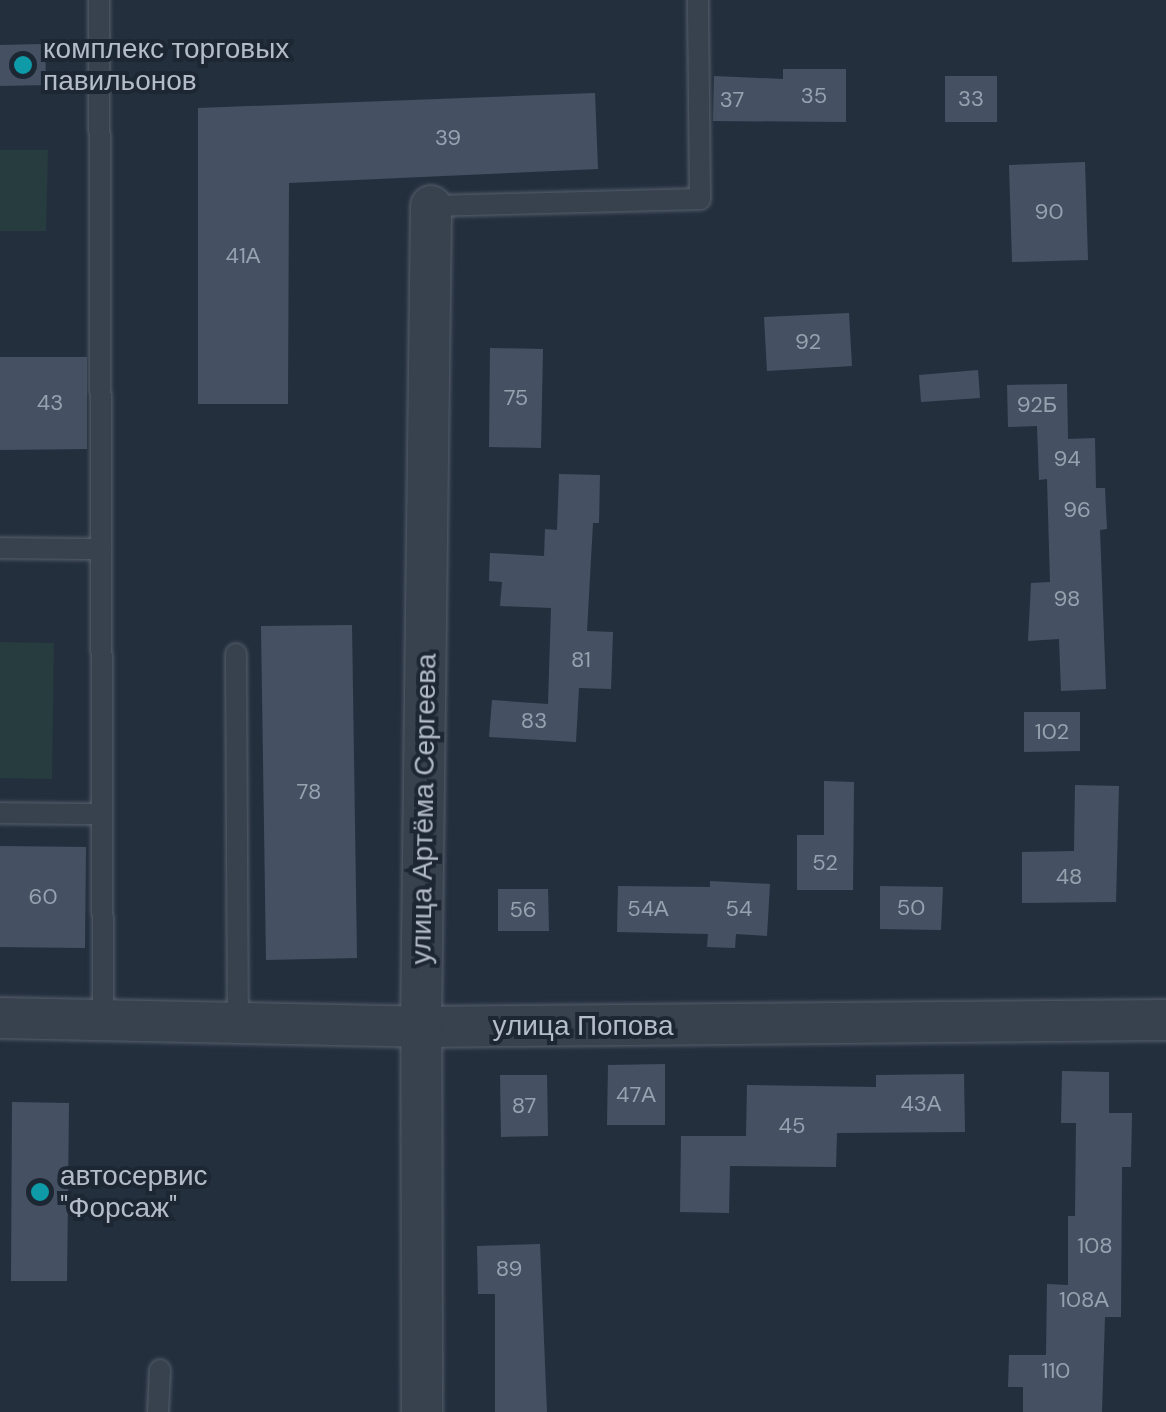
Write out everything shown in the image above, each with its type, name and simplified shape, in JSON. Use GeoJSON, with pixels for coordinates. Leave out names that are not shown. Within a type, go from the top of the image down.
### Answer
{"type":"FeatureCollection","features":[{"type":"Feature","properties":{"kind":"street","name":"улица Артёма Сергеева"},"geometry":{"type":"LineString","coordinates":[[422,1412],[431,206]]}},
{"type":"Feature","properties":{"kind":"street","name":"улица Попова"},"geometry":{"type":"LineString","coordinates":[[0,1018],[422,1027],[1166,1020]]}},
{"type":"Feature","properties":{"kind":"lane"},"geometry":{"type":"LineString","coordinates":[[99,0],[103,1020]]}},
{"type":"Feature","properties":{"kind":"lane"},"geometry":{"type":"LineString","coordinates":[[431,206],[700,199],[698,0]]}},
{"type":"Feature","properties":{"kind":"lane"},"geometry":{"type":"LineString","coordinates":[[0,548],[101,549]]}},
{"type":"Feature","properties":{"kind":"lane"},"geometry":{"type":"LineString","coordinates":[[236,654],[238,1023]]}},
{"type":"Feature","properties":{"kind":"lane"},"geometry":{"type":"LineString","coordinates":[[0,813],[102,814]]}},
{"type":"Feature","properties":{"kind":"lane"},"geometry":{"type":"LineString","coordinates":[[158,1412],[160,1370]]}},
{"type":"Feature","properties":{"kind":"green space"},"geometry":{"type":"Polygon","coordinates":[[[0,150],[48,150],[46,231],[0,231],[0,150]]]}},
{"type":"Feature","properties":{"kind":"green space"},"geometry":{"type":"Polygon","coordinates":[[[0,642],[54,643],[52,779],[0,778],[0,642]]]}},
{"type":"Feature","properties":{"kind":"building","name":"комплекс торговых павильонов"},"geometry":{"type":"Polygon","coordinates":[[[45,44],[46,85],[0,86],[0,45],[45,44]]]}},
{"type":"Feature","properties":{"kind":"building"},"geometry":{"type":"Polygon","coordinates":[[[783,69],[846,69],[846,122],[713,121],[714,76],[783,79],[783,69]]]}},
{"type":"Feature","properties":{"kind":"building"},"geometry":{"type":"Polygon","coordinates":[[[945,76],[997,76],[997,122],[945,122],[945,76]]]}},
{"type":"Feature","properties":{"kind":"building"},"geometry":{"type":"Polygon","coordinates":[[[595,93],[598,169],[289,183],[288,404],[198,404],[198,108],[595,93]]]}},
{"type":"Feature","properties":{"kind":"building"},"geometry":{"type":"Polygon","coordinates":[[[1085,162],[1088,260],[1012,262],[1009,165],[1085,162]]]}},
{"type":"Feature","properties":{"kind":"building"},"geometry":{"type":"Polygon","coordinates":[[[849,313],[852,366],[767,371],[764,317],[849,313]]]}},
{"type":"Feature","properties":{"kind":"building"},"geometry":{"type":"Polygon","coordinates":[[[490,348],[543,349],[541,448],[489,447],[490,348]]]}},
{"type":"Feature","properties":{"kind":"building"},"geometry":{"type":"Polygon","coordinates":[[[0,357],[87,357],[87,449],[0,450],[0,357]]]}},
{"type":"Feature","properties":{"kind":"building"},"geometry":{"type":"Polygon","coordinates":[[[978,370],[980,398],[921,402],[919,375],[978,370]]]}},
{"type":"Feature","properties":{"kind":"building"},"geometry":{"type":"Polygon","coordinates":[[[1067,384],[1068,439],[1095,438],[1096,488],[1105,488],[1107,529],[1100,530],[1106,689],[1061,691],[1059,639],[1028,641],[1031,583],[1050,582],[1047,479],[1039,480],[1037,426],[1008,427],[1007,385],[1067,384]]]}},
{"type":"Feature","properties":{"kind":"building"},"geometry":{"type":"Polygon","coordinates":[[[559,474],[600,475],[587,631],[613,632],[611,689],[579,688],[576,742],[489,737],[492,700],[548,704],[551,608],[500,606],[502,582],[489,581],[490,553],[544,556],[545,529],[557,530],[559,474]]]}},
{"type":"Feature","properties":{"kind":"building"},"geometry":{"type":"Polygon","coordinates":[[[352,625],[357,958],[266,960],[261,626],[352,625]]]}},
{"type":"Feature","properties":{"kind":"building"},"geometry":{"type":"Polygon","coordinates":[[[1024,712],[1080,712],[1080,751],[1024,752],[1024,712]]]}},
{"type":"Feature","properties":{"kind":"building"},"geometry":{"type":"Polygon","coordinates":[[[824,781],[854,782],[853,890],[797,890],[797,835],[824,835],[824,781]]]}},
{"type":"Feature","properties":{"kind":"building"},"geometry":{"type":"Polygon","coordinates":[[[1075,785],[1119,786],[1116,902],[1022,903],[1022,852],[1074,851],[1075,785]]]}},
{"type":"Feature","properties":{"kind":"building"},"geometry":{"type":"Polygon","coordinates":[[[0,846],[86,847],[85,948],[0,947],[0,846]]]}},
{"type":"Feature","properties":{"kind":"building"},"geometry":{"type":"Polygon","coordinates":[[[710,881],[770,884],[767,936],[736,934],[735,948],[707,947],[708,934],[617,932],[618,886],[710,887],[710,881]]]}},
{"type":"Feature","properties":{"kind":"building"},"geometry":{"type":"Polygon","coordinates":[[[880,886],[943,887],[941,930],[880,929],[880,886]]]}},
{"type":"Feature","properties":{"kind":"building"},"geometry":{"type":"Polygon","coordinates":[[[498,889],[548,889],[549,931],[498,931],[498,889]]]}},
{"type":"Feature","properties":{"kind":"building"},"geometry":{"type":"Polygon","coordinates":[[[665,1064],[665,1125],[607,1125],[608,1065],[665,1064]]]}},
{"type":"Feature","properties":{"kind":"building"},"geometry":{"type":"Polygon","coordinates":[[[1062,1071],[1109,1072],[1109,1113],[1132,1113],[1131,1167],[1122,1167],[1121,1317],[1105,1317],[1102,1412],[1023,1412],[1023,1387],[1008,1387],[1009,1355],[1046,1355],[1047,1284],[1068,1285],[1068,1216],[1075,1216],[1076,1123],[1061,1123],[1062,1071]]]}},
{"type":"Feature","properties":{"kind":"building"},"geometry":{"type":"Polygon","coordinates":[[[964,1074],[965,1132],[837,1133],[836,1167],[730,1166],[729,1213],[680,1212],[681,1136],[746,1136],[747,1085],[876,1087],[876,1075],[964,1074]]]}},
{"type":"Feature","properties":{"kind":"building"},"geometry":{"type":"Polygon","coordinates":[[[500,1075],[547,1075],[548,1136],[501,1137],[500,1075]]]}},
{"type":"Feature","properties":{"kind":"building","name":"автосервис \"Форсаж\""},"geometry":{"type":"Polygon","coordinates":[[[12,1102],[69,1103],[67,1281],[11,1281],[12,1102]]]}},
{"type":"Feature","properties":{"kind":"building"},"geometry":{"type":"Polygon","coordinates":[[[540,1244],[547,1412],[495,1412],[495,1294],[478,1294],[477,1246],[540,1244]]]}},
{"type":"Feature","properties":{"kind":"place","name":"комплекс торговых павильонов"},"geometry":{"type":"Point","coordinates":[23,65]}},
{"type":"Feature","properties":{"kind":"place","name":"автосервис \"Форсаж\""},"geometry":{"type":"Point","coordinates":[40,1192]}}]}
